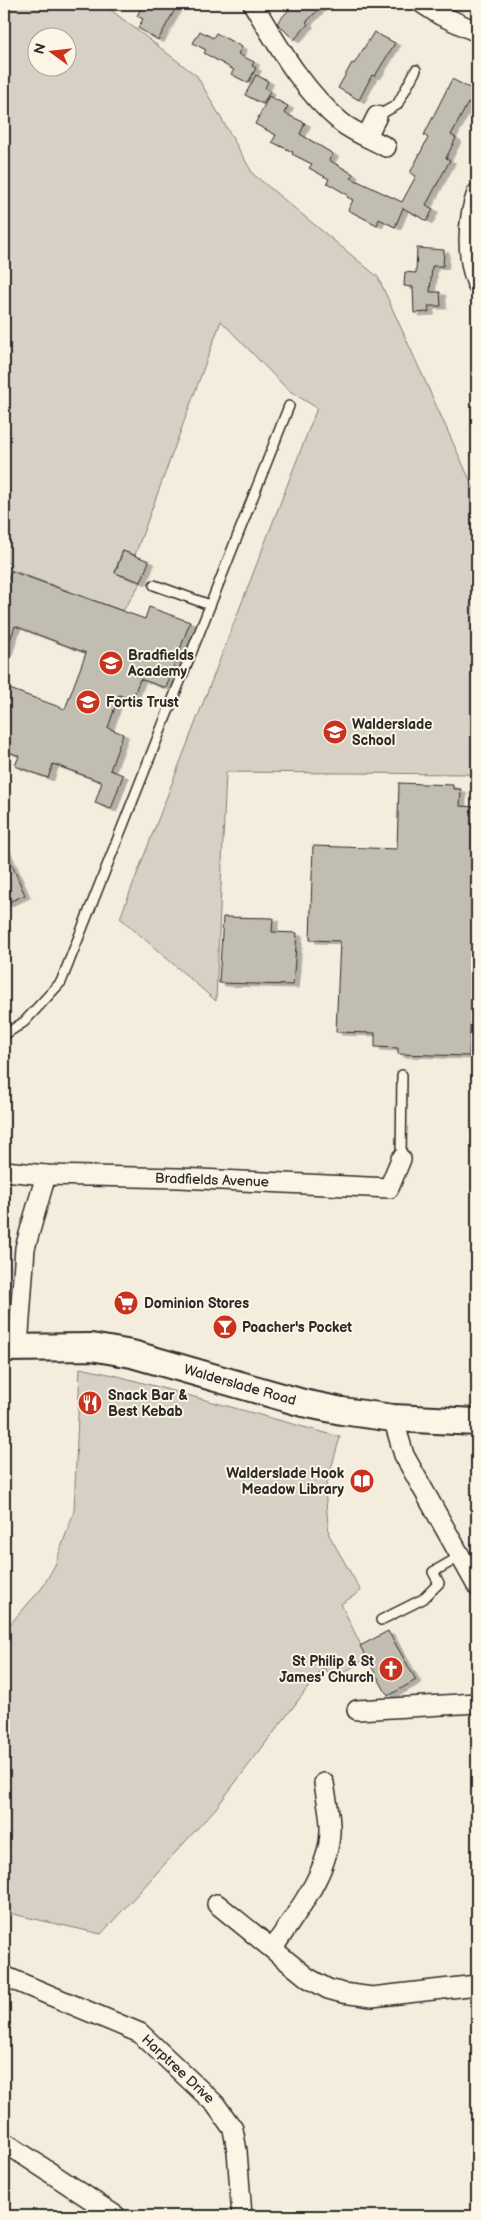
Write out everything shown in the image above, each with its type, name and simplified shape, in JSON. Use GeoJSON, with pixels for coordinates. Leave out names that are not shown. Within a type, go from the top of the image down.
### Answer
{"type":"FeatureCollection","features":[{"type":"Feature","properties":{"kind":"street"},"geometry":{"type":"LineString","coordinates":[[253,4],[285,58],[307,87],[343,124],[386,147]]}},
{"type":"Feature","properties":{"kind":"street"},"geometry":{"type":"LineString","coordinates":[[423,4],[440,15],[477,32]]}},
{"type":"Feature","properties":{"kind":"street"},"geometry":{"type":"LineString","coordinates":[[367,136],[378,116]]}},
{"type":"Feature","properties":{"kind":"street"},"geometry":{"type":"LineString","coordinates":[[477,193],[470,230],[471,254],[477,284]]}},
{"type":"Feature","properties":{"kind":"street","name":"Bradfields Avenue"},"geometry":{"type":"LineString","coordinates":[[4,1172],[389,1188],[401,1160]]}},
{"type":"Feature","properties":{"kind":"street"},"geometry":{"type":"LineString","coordinates":[[11,1347],[25,1248],[46,1175]]}},
{"type":"Feature","properties":{"kind":"street","name":"Walderslade Road"},"geometry":{"type":"LineString","coordinates":[[11,1347],[91,1347],[132,1354],[303,1403],[367,1416],[477,1422]]}},
{"type":"Feature","properties":{"kind":"street"},"geometry":{"type":"LineString","coordinates":[[392,1418],[404,1455],[477,1586]]}},
{"type":"Feature","properties":{"kind":"street"},"geometry":{"type":"LineString","coordinates":[[358,1710],[477,1703]]}},
{"type":"Feature","properties":{"kind":"street"},"geometry":{"type":"LineString","coordinates":[[273,1948],[312,1888],[324,1859],[330,1832],[324,1783]]}},
{"type":"Feature","properties":{"kind":"street"},"geometry":{"type":"LineString","coordinates":[[217,1904],[308,1978],[328,1989],[343,1994],[372,1997],[477,1985]]}},
{"type":"Feature","properties":{"kind":"street","name":"Harptree Drive"},"geometry":{"type":"LineString","coordinates":[[4,1976],[140,2033],[215,2104],[234,2129],[242,2216]]}},
{"type":"Feature","properties":{"kind":"street"},"geometry":{"type":"LineString","coordinates":[[4,2142],[116,2216]]}},
{"type":"Feature","properties":{"kind":"lane"},"geometry":{"type":"LineString","coordinates":[[378,116],[397,106],[416,70]]}},
{"type":"Feature","properties":{"kind":"lane"},"geometry":{"type":"LineString","coordinates":[[4,1035],[24,1022],[61,982],[289,406]]}},
{"type":"Feature","properties":{"kind":"lane"},"geometry":{"type":"LineString","coordinates":[[154,585],[210,606]]}},
{"type":"Feature","properties":{"kind":"lane"},"geometry":{"type":"LineString","coordinates":[[401,1160],[402,1075]]}},
{"type":"Feature","properties":{"kind":"lane"},"geometry":{"type":"LineString","coordinates":[[381,1620],[430,1594],[439,1583],[433,1572],[461,1556]]}},
{"type":"Feature","properties":{"kind":"shaded area"},"geometry":{"type":"Polygon","coordinates":[[[4,4],[103,4],[197,76],[253,174],[378,277],[477,493],[477,777],[466,774],[226,772],[216,1001],[120,918],[317,408],[288,390],[221,321],[135,555],[122,551],[115,572],[141,582],[123,611],[11,570],[10,564],[4,561],[4,4]]]}},
{"type":"Feature","properties":{"kind":"shaded area"},"geometry":{"type":"Polygon","coordinates":[[[80,1368],[118,1376],[340,1437],[325,1490],[329,1535],[361,1591],[341,1604],[367,1658],[335,1678],[323,1668],[216,1808],[101,1934],[4,1912],[4,1631],[42,1588],[55,1565],[74,1511],[80,1368]]]}},
{"type":"Feature","properties":{"kind":"building"},"geometry":{"type":"Polygon","coordinates":[[[143,4],[178,4],[158,40],[138,28],[143,19],[137,16],[143,4]]]}},
{"type":"Feature","properties":{"kind":"building"},"geometry":{"type":"Polygon","coordinates":[[[294,4],[324,4],[306,22],[308,24],[294,40],[277,23],[294,4]]]}},
{"type":"Feature","properties":{"kind":"building"},"geometry":{"type":"Polygon","coordinates":[[[200,31],[213,38],[216,33],[242,47],[238,54],[254,62],[252,66],[256,68],[248,83],[231,74],[234,70],[204,53],[206,50],[193,43],[200,31]]]}},
{"type":"Feature","properties":{"kind":"building"},"geometry":{"type":"Polygon","coordinates":[[[374,32],[395,43],[375,76],[372,75],[359,100],[338,88],[352,63],[354,64],[374,32]]]}},
{"type":"Feature","properties":{"kind":"building"},"geometry":{"type":"Polygon","coordinates":[[[256,75],[268,81],[265,88],[270,91],[263,104],[245,95],[256,75]]]}},
{"type":"Feature","properties":{"kind":"building"},"geometry":{"type":"Polygon","coordinates":[[[452,79],[477,92],[477,98],[474,105],[468,103],[451,135],[456,138],[446,158],[450,160],[426,205],[433,209],[427,221],[403,208],[395,227],[379,219],[377,225],[348,210],[353,200],[347,197],[348,195],[327,183],[329,179],[309,168],[312,164],[272,142],[276,135],[255,124],[269,96],[288,106],[284,113],[305,123],[300,134],[333,154],[329,160],[353,174],[351,178],[402,202],[416,176],[410,173],[428,138],[424,135],[452,79]]]}},
{"type":"Feature","properties":{"kind":"building"},"geometry":{"type":"Polygon","coordinates":[[[417,248],[444,250],[443,266],[432,266],[430,292],[440,292],[441,306],[428,306],[429,312],[414,313],[413,287],[404,286],[405,272],[416,273],[417,248]]]}},
{"type":"Feature","properties":{"kind":"building"},"geometry":{"type":"Polygon","coordinates":[[[123,551],[149,561],[141,582],[115,573],[123,551]]]}},
{"type":"Feature","properties":{"kind":"building"},"geometry":{"type":"Polygon","coordinates":[[[11,571],[145,619],[149,607],[190,622],[166,688],[140,679],[132,700],[119,695],[108,728],[123,734],[110,770],[123,775],[111,809],[95,803],[102,782],[53,764],[48,778],[15,766],[19,756],[4,750],[4,687],[65,709],[86,653],[15,626],[6,653],[4,653],[4,590],[11,571]]]}},
{"type":"Feature","properties":{"kind":"building"},"geometry":{"type":"Polygon","coordinates":[[[399,783],[453,785],[453,789],[461,789],[460,806],[477,807],[477,963],[473,962],[469,1056],[398,1054],[398,1048],[375,1047],[375,1033],[336,1032],[340,941],[310,940],[313,846],[397,849],[399,783]]]}},
{"type":"Feature","properties":{"kind":"building"},"geometry":{"type":"Polygon","coordinates":[[[4,847],[25,895],[4,904],[4,847]]]}},
{"type":"Feature","properties":{"kind":"building"},"geometry":{"type":"Polygon","coordinates":[[[223,917],[273,918],[272,932],[297,933],[293,985],[219,983],[223,917]]]}},
{"type":"Feature","properties":{"kind":"building","name":"St Philip & St James' Church"},"geometry":{"type":"Polygon","coordinates":[[[388,1631],[416,1680],[388,1696],[360,1646],[388,1631]]]}},
{"type":"Feature","properties":{"kind":"place","name":"Bradfields Academy"},"geometry":{"type":"Point","coordinates":[111,663]}},
{"type":"Feature","properties":{"kind":"place","name":"Fortis Trust"},"geometry":{"type":"Point","coordinates":[88,702]}},
{"type":"Feature","properties":{"kind":"place","name":"Walderslade School"},"geometry":{"type":"Point","coordinates":[335,732]}},
{"type":"Feature","properties":{"kind":"place","name":"Dominion Stores"},"geometry":{"type":"Point","coordinates":[126,1303]}},
{"type":"Feature","properties":{"kind":"place","name":"Poacher's Pocket"},"geometry":{"type":"Point","coordinates":[225,1327]}},
{"type":"Feature","properties":{"kind":"place","name":"Snack Bar & Best Kebab"},"geometry":{"type":"Point","coordinates":[90,1403]}},
{"type":"Feature","properties":{"kind":"place","name":"Walderslade Hook Meadow Library"},"geometry":{"type":"Point","coordinates":[362,1481]}},
{"type":"Feature","properties":{"kind":"place","name":"St Philip & St James' Church"},"geometry":{"type":"Point","coordinates":[391,1669]}}]}
